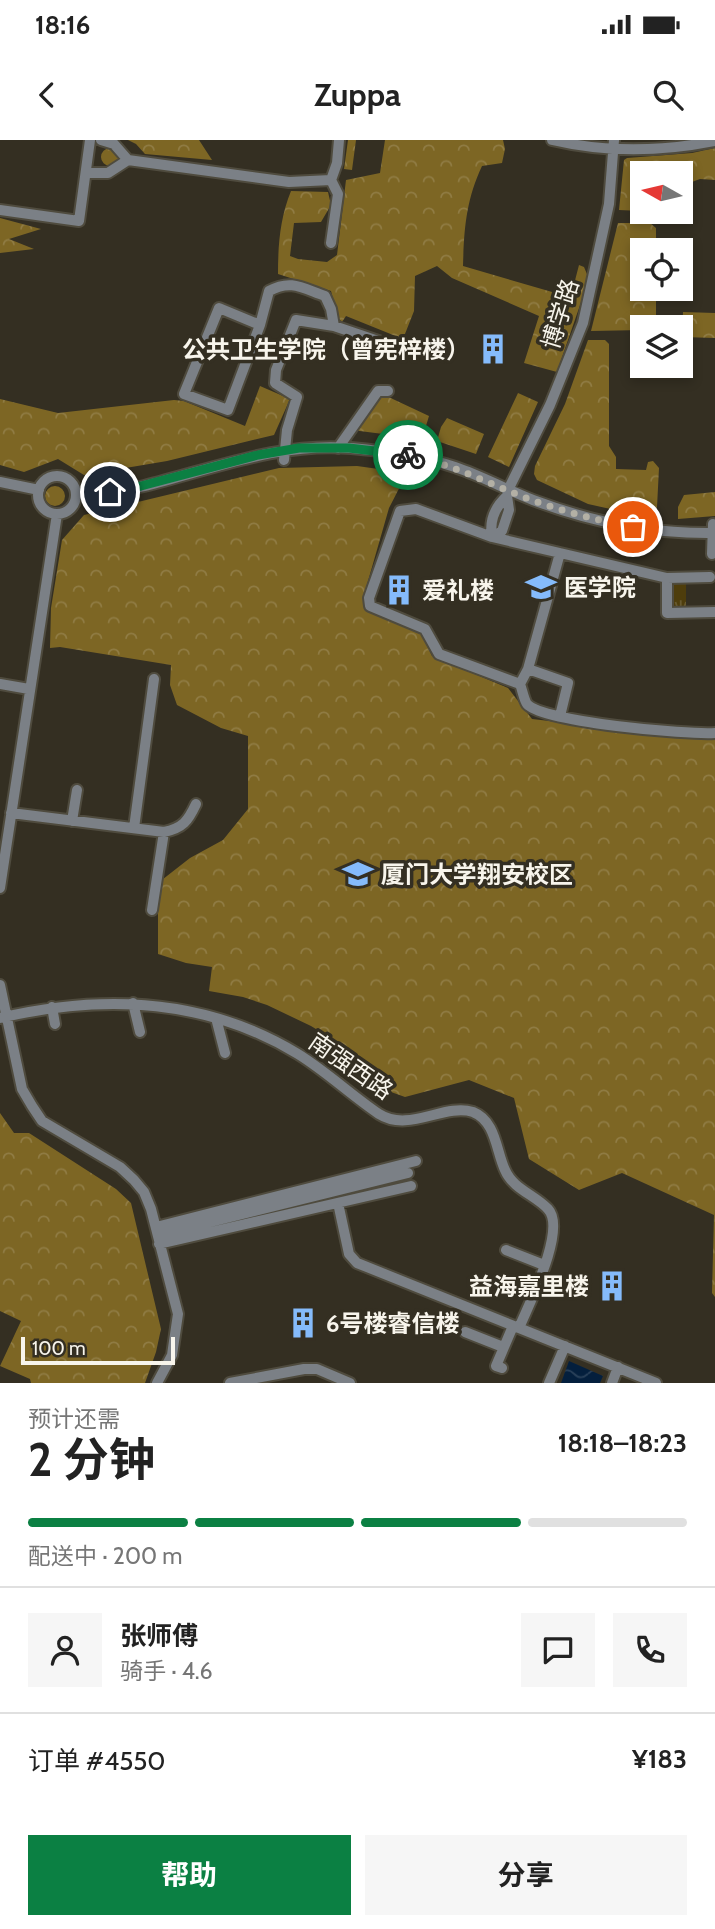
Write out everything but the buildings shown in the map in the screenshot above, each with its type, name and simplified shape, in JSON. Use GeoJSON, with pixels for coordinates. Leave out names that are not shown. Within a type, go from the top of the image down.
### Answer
{"type":"FeatureCollection","features":[{"type":"Feature","properties":{"kind":"street"},"geometry":{"type":"LineString","coordinates":[[0,210],[79,221],[90,140]]}},
{"type":"Feature","properties":{"kind":"street"},"geometry":{"type":"LineString","coordinates":[[101,140],[114,144],[128,160]]}},
{"type":"Feature","properties":{"kind":"street"},"geometry":{"type":"LineString","coordinates":[[331,243],[338,194],[331,180],[337,163],[338,140]]}},
{"type":"Feature","properties":{"kind":"street"},"geometry":{"type":"LineString","coordinates":[[552,140],[614,145],[638,151],[679,148],[715,141]]}},
{"type":"Feature","properties":{"kind":"street","name":"博学路"},"geometry":{"type":"LineString","coordinates":[[507,493],[550,405],[583,323],[610,204],[614,145]]}},
{"type":"Feature","properties":{"kind":"street"},"geometry":{"type":"LineString","coordinates":[[86,173],[108,173],[128,160],[289,182],[331,180]]}},
{"type":"Feature","properties":{"kind":"street"},"geometry":{"type":"LineString","coordinates":[[260,325],[219,308],[184,394],[228,410],[260,325],[269,291],[279,286],[290,284],[325,296],[334,326]]}},
{"type":"Feature","properties":{"kind":"street"},"geometry":{"type":"LineString","coordinates":[[284,456],[287,430],[298,397],[275,383],[276,370],[296,320],[334,326],[402,352]]}},
{"type":"Feature","properties":{"kind":"street"},"geometry":{"type":"LineString","coordinates":[[338,448],[378,391],[388,391]]}},
{"type":"Feature","properties":{"kind":"street"},"geometry":{"type":"LineString","coordinates":[[76,494],[141,486],[284,456],[299,448],[338,448],[425,458],[457,468],[507,493],[612,523],[653,530],[713,530],[713,577],[667,578],[492,537],[416,509],[400,511],[369,598],[370,606],[425,628],[439,654],[520,684]]}},
{"type":"Feature","properties":{"kind":"street"},"geometry":{"type":"LineString","coordinates":[[56,476],[67,479],[75,488],[73,506],[57,514],[46,510],[38,498],[39,490],[45,480],[56,476]]}},
{"type":"Feature","properties":{"kind":"street"},"geometry":{"type":"LineString","coordinates":[[0,482],[39,490]]}},
{"type":"Feature","properties":{"kind":"street"},"geometry":{"type":"LineString","coordinates":[[492,537],[502,531],[509,510],[507,493]]}},
{"type":"Feature","properties":{"kind":"street"},"geometry":{"type":"LineString","coordinates":[[0,888],[4,835],[11,813],[57,514]]}},
{"type":"Feature","properties":{"kind":"street"},"geometry":{"type":"LineString","coordinates":[[560,553],[528,669],[520,684],[527,704],[540,712],[599,724],[715,733]]}},
{"type":"Feature","properties":{"kind":"street"},"geometry":{"type":"LineString","coordinates":[[667,578],[667,613],[715,612]]}},
{"type":"Feature","properties":{"kind":"street"},"geometry":{"type":"LineString","coordinates":[[528,669],[568,683],[560,716]]}},
{"type":"Feature","properties":{"kind":"street"},"geometry":{"type":"LineString","coordinates":[[134,828],[154,679]]}},
{"type":"Feature","properties":{"kind":"street"},"geometry":{"type":"LineString","coordinates":[[0,684],[29,689]]}},
{"type":"Feature","properties":{"kind":"street"},"geometry":{"type":"LineString","coordinates":[[72,821],[77,790]]}},
{"type":"Feature","properties":{"kind":"street"},"geometry":{"type":"LineString","coordinates":[[11,813],[164,832],[180,829],[196,804]]}},
{"type":"Feature","properties":{"kind":"street"},"geometry":{"type":"LineString","coordinates":[[152,910],[164,832]]}},
{"type":"Feature","properties":{"kind":"street"},"geometry":{"type":"LineString","coordinates":[[0,985],[4,1017],[22,1089],[42,1121],[120,1167],[144,1192],[178,1314],[172,1354],[157,1383]]}},
{"type":"Feature","properties":{"kind":"street","name":"南强西路"},"geometry":{"type":"LineString","coordinates":[[4,1017],[83,1003],[133,1003],[216,1018],[270,1038],[334,1078],[381,1115],[404,1120],[470,1111],[482,1117],[489,1126],[509,1178],[549,1210],[555,1222],[554,1239],[544,1265],[516,1327],[503,1348]]}},
{"type":"Feature","properties":{"kind":"street"},"geometry":{"type":"LineString","coordinates":[[133,1003],[140,1032]]}},
{"type":"Feature","properties":{"kind":"street"},"geometry":{"type":"LineString","coordinates":[[52,1007],[55,1024]]}},
{"type":"Feature","properties":{"kind":"street"},"geometry":{"type":"LineString","coordinates":[[216,1018],[225,1053]]}},
{"type":"Feature","properties":{"kind":"street"},"geometry":{"type":"LineString","coordinates":[[158,1235],[416,1161]]}},
{"type":"Feature","properties":{"kind":"street"},"geometry":{"type":"LineString","coordinates":[[330,1201],[408,1173]]}},
{"type":"Feature","properties":{"kind":"street"},"geometry":{"type":"LineString","coordinates":[[158,1235],[411,1186]]}},
{"type":"Feature","properties":{"kind":"street"},"geometry":{"type":"LineString","coordinates":[[330,1201],[349,1254],[357,1264],[656,1383]]}},
{"type":"Feature","properties":{"kind":"street"},"geometry":{"type":"LineString","coordinates":[[506,1250],[544,1265]]}},
{"type":"Feature","properties":{"kind":"street"},"geometry":{"type":"LineString","coordinates":[[465,1332],[503,1348],[496,1366],[502,1368]]}},
{"type":"Feature","properties":{"kind":"street"},"geometry":{"type":"LineString","coordinates":[[550,1383],[565,1346]]}},
{"type":"Feature","properties":{"kind":"street"},"geometry":{"type":"LineString","coordinates":[[612,1383],[618,1367]]}},
{"type":"Feature","properties":{"kind":"street"},"geometry":{"type":"LineString","coordinates":[[230,1383],[317,1369],[350,1383]]}},
{"type":"Feature","properties":{"kind":"green space"},"geometry":{"type":"Polygon","coordinates":[[[128,140],[199,140],[212,160],[145,154],[128,140]]]}},
{"type":"Feature","properties":{"kind":"green space"},"geometry":{"type":"Polygon","coordinates":[[[348,140],[356,140],[352,170],[344,169],[348,140]]]}},
{"type":"Feature","properties":{"kind":"green space"},"geometry":{"type":"Polygon","coordinates":[[[385,140],[503,140],[505,149],[502,163],[482,166],[472,191],[465,227],[463,266],[559,294],[562,288],[572,292],[579,265],[584,267],[589,279],[557,372],[524,363],[539,316],[452,278],[437,266],[415,276],[414,311],[403,339],[346,316],[342,322],[338,318],[331,291],[278,274],[280,232],[291,191],[328,192],[331,205],[321,222],[294,223],[290,256],[327,262],[337,255],[346,180],[380,173],[385,140]]]}},
{"type":"Feature","properties":{"kind":"green space"},"geometry":{"type":"Polygon","coordinates":[[[106,148],[114,148],[119,157],[117,164],[106,166],[101,161],[101,153],[106,148]]]}},
{"type":"Feature","properties":{"kind":"green space"},"geometry":{"type":"Polygon","coordinates":[[[715,148],[715,180],[693,182],[693,161],[630,161],[630,210],[619,210],[624,160],[715,148]]]}},
{"type":"Feature","properties":{"kind":"green space"},"geometry":{"type":"Polygon","coordinates":[[[0,218],[41,229],[9,239],[34,249],[0,253],[0,218]]]}},
{"type":"Feature","properties":{"kind":"green space"},"geometry":{"type":"Polygon","coordinates":[[[618,223],[651,224],[656,228],[656,238],[630,238],[630,301],[656,301],[656,315],[630,315],[630,330],[591,331],[618,223]]]}},
{"type":"Feature","properties":{"kind":"green space"},"geometry":{"type":"Polygon","coordinates":[[[683,312],[715,313],[715,338],[693,337],[693,315],[683,315],[683,312]]]}},
{"type":"Feature","properties":{"kind":"green space"},"geometry":{"type":"Polygon","coordinates":[[[588,340],[605,340],[609,344],[609,446],[616,457],[616,469],[646,470],[648,462],[653,461],[659,468],[657,507],[651,518],[588,504],[537,480],[534,474],[535,466],[565,404],[588,340]]]}},
{"type":"Feature","properties":{"kind":"green space"},"geometry":{"type":"Polygon","coordinates":[[[260,386],[290,399],[274,435],[167,461],[84,475],[58,459],[24,472],[0,465],[0,399],[58,413],[184,401],[245,426],[260,386]]]}},
{"type":"Feature","properties":{"kind":"green space"},"geometry":{"type":"Polygon","coordinates":[[[380,393],[429,416],[422,439],[352,430],[380,393]]]}},
{"type":"Feature","properties":{"kind":"green space"},"geometry":{"type":"Polygon","coordinates":[[[518,393],[538,402],[509,467],[488,457],[518,393]]]}},
{"type":"Feature","properties":{"kind":"green space"},"geometry":{"type":"Polygon","coordinates":[[[447,418],[484,434],[476,454],[437,441],[447,418]]]}},
{"type":"Feature","properties":{"kind":"green space"},"geometry":{"type":"Polygon","coordinates":[[[357,466],[407,473],[389,508],[366,588],[366,601],[417,625],[432,656],[508,688],[532,719],[715,740],[715,1297],[712,1293],[714,1215],[622,1173],[579,1190],[529,1159],[514,1098],[469,1080],[405,1097],[391,1092],[339,1043],[311,1026],[267,1005],[243,997],[209,991],[212,967],[186,963],[158,954],[158,883],[190,858],[223,840],[248,809],[248,736],[221,728],[177,705],[170,685],[171,665],[60,647],[50,648],[51,608],[62,540],[84,515],[279,468],[357,466]]]}},
{"type":"Feature","properties":{"kind":"green space"},"geometry":{"type":"Polygon","coordinates":[[[55,486],[62,489],[65,496],[62,503],[55,506],[48,503],[45,496],[48,489],[55,486]]]}},
{"type":"Feature","properties":{"kind":"green space"},"geometry":{"type":"Polygon","coordinates":[[[715,492],[715,516],[678,519],[678,507],[684,495],[715,492]]]}},
{"type":"Feature","properties":{"kind":"green space"},"geometry":{"type":"Polygon","coordinates":[[[671,584],[686,584],[686,610],[672,610],[671,584]]]}},
{"type":"Feature","properties":{"kind":"green space"},"geometry":{"type":"Polygon","coordinates":[[[0,1113],[14,1133],[29,1133],[116,1189],[131,1203],[161,1329],[145,1383],[31,1383],[30,1379],[0,1366],[21,1321],[0,1311],[0,1113]]]}},
{"type":"Feature","properties":{"kind":"water"},"geometry":{"type":"Polygon","coordinates":[[[569,1361],[603,1376],[600,1383],[561,1383],[569,1361]]]}},
{"type":"Feature","properties":{"kind":"way so far"},"geometry":{"type":"LineString","coordinates":[[408,455],[457,468],[574,514],[633,527]]}},
{"type":"Feature","properties":{"kind":"place","name":"公共卫生学院（曾宪梓楼）"},"geometry":{"type":"Point","coordinates":[493,349]}},
{"type":"Feature","properties":{"kind":"place","name":"医学院"},"geometry":{"type":"Point","coordinates":[541,587]}},
{"type":"Feature","properties":{"kind":"place","name":"爱礼楼"},"geometry":{"type":"Point","coordinates":[399,590]}},
{"type":"Feature","properties":{"kind":"place","name":"厦门大学翔安校区"},"geometry":{"type":"Point","coordinates":[358,874]}},
{"type":"Feature","properties":{"kind":"place","name":"益海嘉里楼"},"geometry":{"type":"Point","coordinates":[612,1286]}},
{"type":"Feature","properties":{"kind":"place","name":"6号楼睿信楼"},"geometry":{"type":"Point","coordinates":[303,1323]}},
{"type":"Feature","properties":{"kind":"route"},"geometry":{"type":"LineString","coordinates":[[110,492],[258,455],[299,448],[349,448],[408,455]]}}]}
